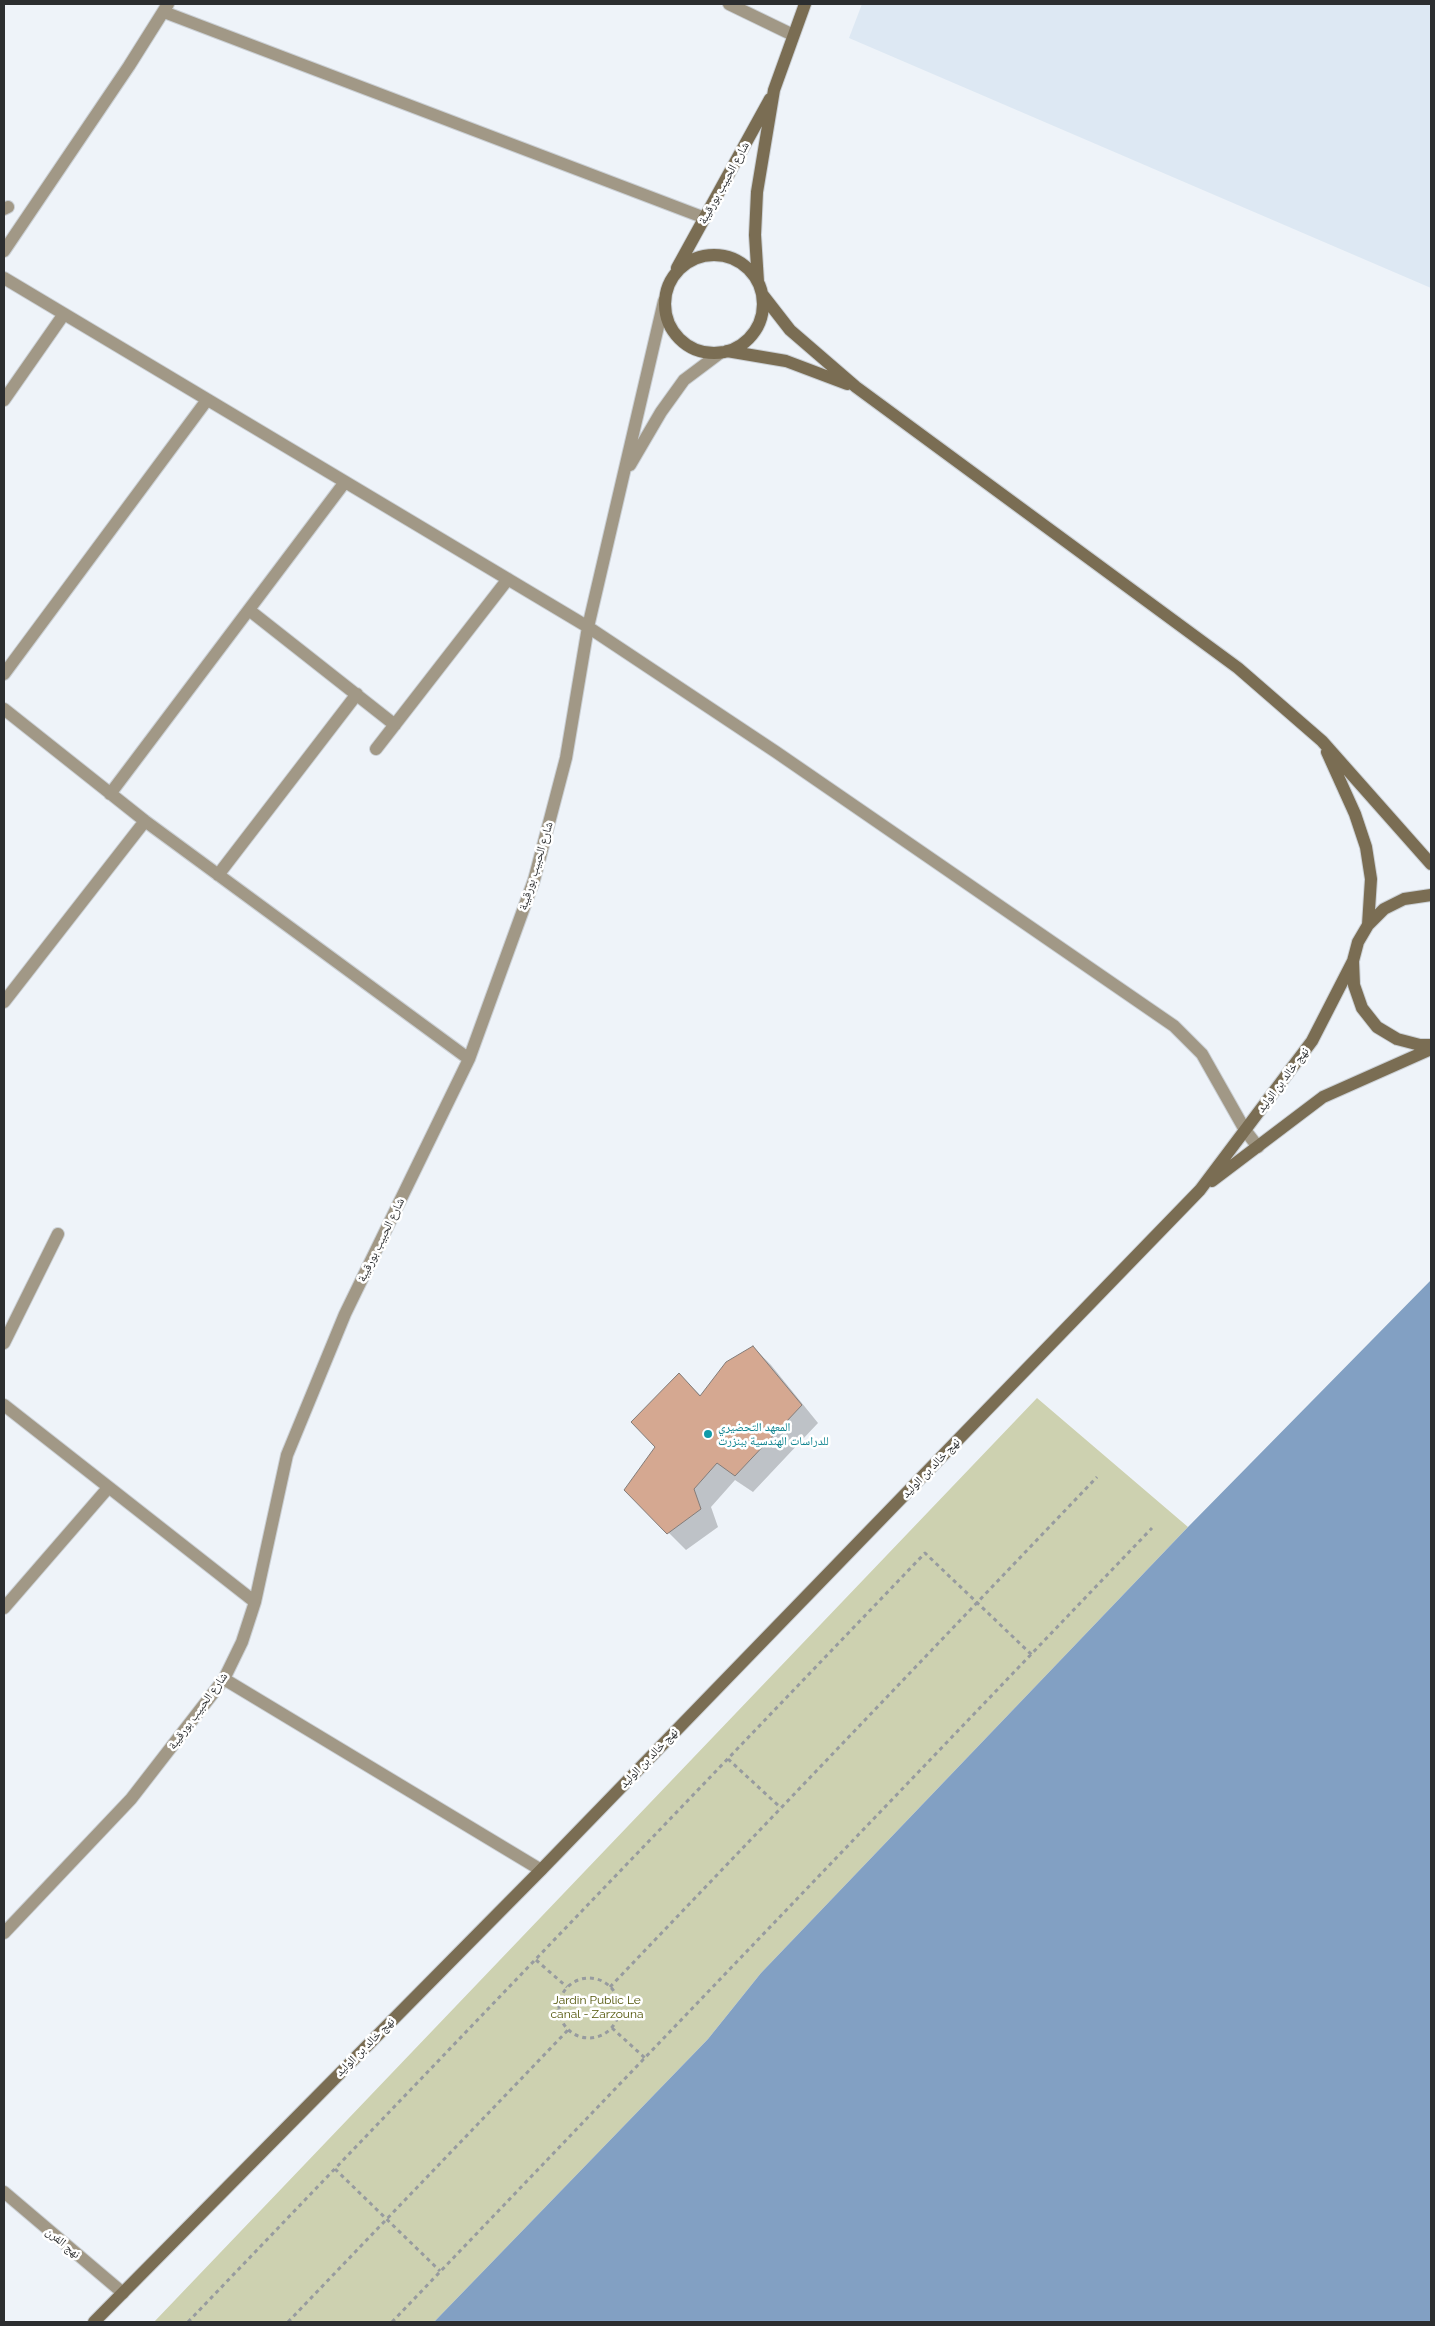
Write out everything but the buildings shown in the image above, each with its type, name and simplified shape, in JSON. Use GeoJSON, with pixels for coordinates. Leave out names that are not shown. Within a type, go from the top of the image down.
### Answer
{"type":"FeatureCollection","features":[{"type":"Feature","properties":{"kind":"street"},"geometry":{"type":"LineString","coordinates":[[729,4],[793,35]]}},
{"type":"Feature","properties":{"kind":"street","name":"شارع الحبيب بورقيبة"},"geometry":{"type":"LineString","coordinates":[[760,289],[755,235],[757,192],[774,90],[805,4]]}},
{"type":"Feature","properties":{"kind":"street"},"geometry":{"type":"LineString","coordinates":[[4,251],[166,8],[704,218]]}},
{"type":"Feature","properties":{"kind":"street","name":"شارع الحبيب بورقيبة"},"geometry":{"type":"LineString","coordinates":[[674,275],[774,90]]}},
{"type":"Feature","properties":{"kind":"street"},"geometry":{"type":"LineString","coordinates":[[856,388],[786,361],[723,352],[706,353],[692,348],[680,340],[671,329],[666,316],[664,301],[667,288],[674,275],[686,263],[702,256],[718,255],[735,260],[749,270],[760,289],[790,330],[856,388],[1238,668],[1322,740],[1431,864]]}},
{"type":"Feature","properties":{"kind":"street"},"geometry":{"type":"LineString","coordinates":[[4,278],[588,627],[776,752],[1174,1026],[1202,1054],[1245,1130],[1258,1147]]}},
{"type":"Feature","properties":{"kind":"street"},"geometry":{"type":"LineString","coordinates":[[723,352],[740,345],[752,336],[759,323],[763,308],[760,289]]}},
{"type":"Feature","properties":{"kind":"street","name":"شارع الحبيب بورقيبة"},"geometry":{"type":"LineString","coordinates":[[4,1934],[131,1799],[224,1679],[242,1642],[255,1602],[287,1455],[345,1314],[470,1059],[534,880],[566,758],[588,627],[664,301]]}},
{"type":"Feature","properties":{"kind":"street"},"geometry":{"type":"LineString","coordinates":[[4,400],[64,314]]}},
{"type":"Feature","properties":{"kind":"street","name":"شارع الحبيب بورقيبة"},"geometry":{"type":"LineString","coordinates":[[623,476],[684,380],[723,352]]}},
{"type":"Feature","properties":{"kind":"street"},"geometry":{"type":"LineString","coordinates":[[4,674],[207,400]]}},
{"type":"Feature","properties":{"kind":"street"},"geometry":{"type":"LineString","coordinates":[[110,794],[345,482]]}},
{"type":"Feature","properties":{"kind":"street"},"geometry":{"type":"LineString","coordinates":[[376,749],[508,579]]}},
{"type":"Feature","properties":{"kind":"street"},"geometry":{"type":"LineString","coordinates":[[249,610],[395,724]]}},
{"type":"Feature","properties":{"kind":"street"},"geometry":{"type":"LineString","coordinates":[[218,875],[357,694]]}},
{"type":"Feature","properties":{"kind":"street"},"geometry":{"type":"LineString","coordinates":[[4,709],[110,794],[470,1059]]}},
{"type":"Feature","properties":{"kind":"street"},"geometry":{"type":"LineString","coordinates":[[1322,740],[1355,814],[1366,847],[1371,879],[1368,924]]}},
{"type":"Feature","properties":{"kind":"street"},"geometry":{"type":"LineString","coordinates":[[4,1002],[145,820]]}},
{"type":"Feature","properties":{"kind":"street"},"geometry":{"type":"LineString","coordinates":[[1431,895],[1404,899],[1384,909],[1368,924],[1358,942],[1353,961],[1354,985],[1362,1008],[1377,1026],[1397,1039],[1420,1045],[1431,1045]]}},
{"type":"Feature","properties":{"kind":"street","name":"نهج خالد بن الوليد"},"geometry":{"type":"LineString","coordinates":[[94,2322],[541,1870],[1200,1190],[1312,1041],[1353,961]]}},
{"type":"Feature","properties":{"kind":"street","name":"نهج خالد بن الوليد"},"geometry":{"type":"LineString","coordinates":[[1200,1190],[1322,1097],[1431,1049]]}},
{"type":"Feature","properties":{"kind":"street"},"geometry":{"type":"LineString","coordinates":[[4,1343],[9,1318],[58,1234]]}},
{"type":"Feature","properties":{"kind":"street"},"geometry":{"type":"LineString","coordinates":[[4,1405],[255,1602]]}},
{"type":"Feature","properties":{"kind":"street"},"geometry":{"type":"LineString","coordinates":[[4,1608],[108,1488]]}},
{"type":"Feature","properties":{"kind":"street"},"geometry":{"type":"LineString","coordinates":[[224,1679],[541,1870]]}},
{"type":"Feature","properties":{"kind":"street","name":"نهج الفرن"},"geometry":{"type":"LineString","coordinates":[[4,2192],[123,2293]]}},
{"type":"Feature","properties":{"kind":"path"},"geometry":{"type":"LineString","coordinates":[[610,1987],[1096,1476]]}},
{"type":"Feature","properties":{"kind":"path"},"geometry":{"type":"LineString","coordinates":[[392,2322],[1152,1528]]}},
{"type":"Feature","properties":{"kind":"path"},"geometry":{"type":"LineString","coordinates":[[188,2322],[925,1554],[1032,1655]]}},
{"type":"Feature","properties":{"kind":"path"},"geometry":{"type":"LineString","coordinates":[[728,1760],[781,1808]]}},
{"type":"Feature","properties":{"kind":"path"},"geometry":{"type":"LineString","coordinates":[[536,1960],[567,1988]]}},
{"type":"Feature","properties":{"kind":"path"},"geometry":{"type":"LineString","coordinates":[[593,1978],[610,1987],[616,1995],[619,2005],[618,2015],[612,2028],[598,2037],[587,2038],[568,2030],[560,2014],[559,2004],[567,1988],[575,1982],[593,1978]]}},
{"type":"Feature","properties":{"kind":"path"},"geometry":{"type":"LineString","coordinates":[[612,2028],[645,2058]]}},
{"type":"Feature","properties":{"kind":"path"},"geometry":{"type":"LineString","coordinates":[[288,2322],[568,2030]]}},
{"type":"Feature","properties":{"kind":"path"},"geometry":{"type":"LineString","coordinates":[[334,2169],[440,2271]]}},
{"type":"Feature","properties":{"kind":"shaded area"},"geometry":{"type":"Polygon","coordinates":[[[862,4],[1431,4],[1431,288],[849,38],[862,4]]]}},
{"type":"Feature","properties":{"kind":"green space","name":"Jardin Public Le canal - Zarzouna"},"geometry":{"type":"Polygon","coordinates":[[[1037,1398],[1188,1527],[761,1973],[708,2039],[434,2322],[154,2322],[1037,1398]]]}},
{"type":"Feature","properties":{"kind":"water"},"geometry":{"type":"Polygon","coordinates":[[[1431,1280],[1431,2322],[434,2322],[708,2039],[761,1973],[1188,1527],[1431,1280]]]}},
{"type":"Feature","properties":{"kind":"place","name":"المعهد التحضيري للدراسات الهندسية ببنزرت"},"geometry":{"type":"Point","coordinates":[708,1434]}}]}
